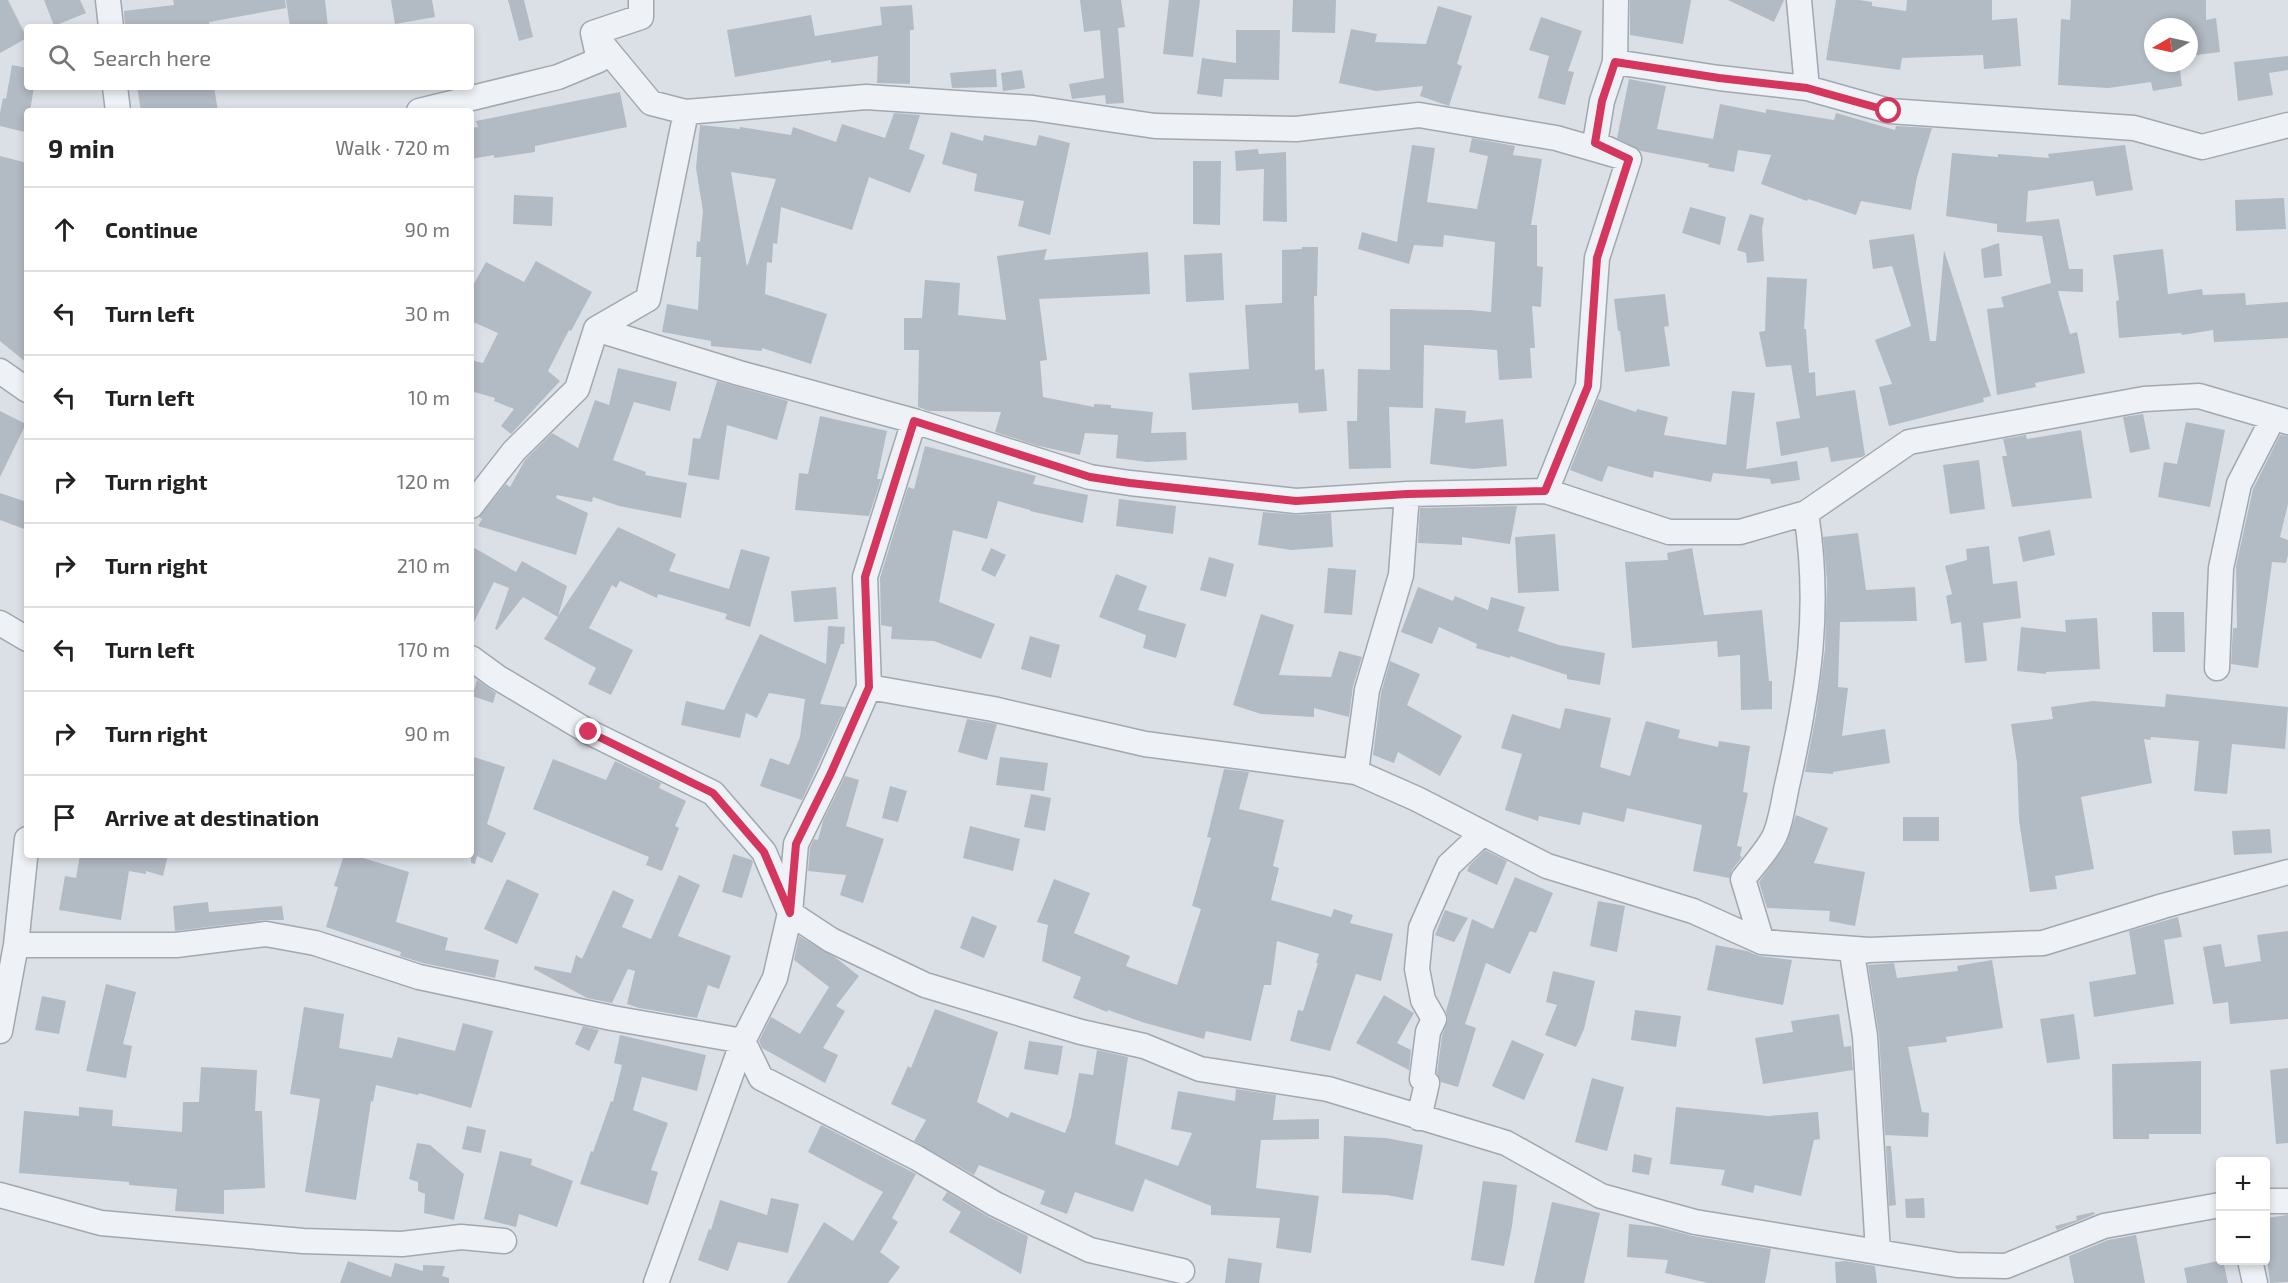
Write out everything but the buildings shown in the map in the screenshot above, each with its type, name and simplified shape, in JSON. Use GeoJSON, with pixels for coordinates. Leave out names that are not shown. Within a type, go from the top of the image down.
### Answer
{"type":"FeatureCollection","features":[{"type":"Feature","properties":{"kind":"street"},"geometry":{"type":"LineString","coordinates":[[108,0],[111,24]]}},
{"type":"Feature","properties":{"kind":"street"},"geometry":{"type":"LineString","coordinates":[[593,33],[640,17],[641,0]]}},
{"type":"Feature","properties":{"kind":"street"},"geometry":{"type":"LineString","coordinates":[[1616,0],[1615,62],[1602,101],[1595,143],[1629,159]]}},
{"type":"Feature","properties":{"kind":"street"},"geometry":{"type":"LineString","coordinates":[[1799,0],[1807,88]]}},
{"type":"Feature","properties":{"kind":"street"},"geometry":{"type":"LineString","coordinates":[[431,108],[558,77],[599,60],[593,33]]}},
{"type":"Feature","properties":{"kind":"street"},"geometry":{"type":"LineString","coordinates":[[593,33],[651,103],[686,112],[866,97],[1033,108],[1155,126],[1296,129],[1419,115],[1556,138],[1629,159]]}},
{"type":"Feature","properties":{"kind":"street"},"geometry":{"type":"LineString","coordinates":[[1615,62],[1719,78],[1807,88],[1889,111],[2134,128],[2202,147],[2288,124]]}},
{"type":"Feature","properties":{"kind":"street"},"geometry":{"type":"LineString","coordinates":[[115,90],[118,108]]}},
{"type":"Feature","properties":{"kind":"street"},"geometry":{"type":"LineString","coordinates":[[474,502],[514,452],[577,389],[596,328],[648,298],[686,112]]}},
{"type":"Feature","properties":{"kind":"street"},"geometry":{"type":"LineString","coordinates":[[1545,491],[1588,386],[1597,258],[1629,159]]}},
{"type":"Feature","properties":{"kind":"street"},"geometry":{"type":"LineString","coordinates":[[596,328],[739,373],[914,421],[1090,477],[1296,501],[1407,494],[1545,491],[1669,532],[1740,532],[1806,513],[1909,442],[2144,399],[2199,396],[2281,420],[2239,484],[2222,568],[2217,668]]}},
{"type":"Feature","properties":{"kind":"street"},"geometry":{"type":"LineString","coordinates":[[0,371],[24,388]]}},
{"type":"Feature","properties":{"kind":"street"},"geometry":{"type":"LineString","coordinates":[[656,1283],[743,1041],[775,978],[790,913],[796,844],[831,773],[869,687],[865,577],[914,421]]}},
{"type":"Feature","properties":{"kind":"street"},"geometry":{"type":"LineString","coordinates":[[1356,772],[1367,690],[1401,575],[1407,494]]}},
{"type":"Feature","properties":{"kind":"street"},"geometry":{"type":"LineString","coordinates":[[1762,942],[1743,879],[1774,837],[1801,718],[1811,661],[1814,618],[1812,555],[1806,513]]}},
{"type":"Feature","properties":{"kind":"street"},"geometry":{"type":"LineString","coordinates":[[0,623],[24,637]]}},
{"type":"Feature","properties":{"kind":"street"},"geometry":{"type":"LineString","coordinates":[[474,660],[497,677],[589,732],[713,793],[764,852],[790,913],[831,940],[925,985],[1081,1032],[1144,1046],[1200,1069],[1328,1089],[1506,1143],[1601,1196],[1695,1222],[1957,1265],[2006,1266],[2104,1226],[2216,1206]]}},
{"type":"Feature","properties":{"kind":"street"},"geometry":{"type":"LineString","coordinates":[[869,687],[993,709],[1145,744],[1356,772],[1417,799],[1547,866],[1693,911],[1762,942],[1869,950],[2043,943],[2163,906],[2288,872]]}},
{"type":"Feature","properties":{"kind":"street"},"geometry":{"type":"LineString","coordinates":[[1419,1118],[1427,1083],[1422,1079],[1428,1032],[1434,1019],[1423,1000],[1417,969],[1421,928],[1449,865],[1483,833]]}},
{"type":"Feature","properties":{"kind":"street"},"geometry":{"type":"LineString","coordinates":[[0,1031],[16,945],[25,858]]}},
{"type":"Feature","properties":{"kind":"street"},"geometry":{"type":"LineString","coordinates":[[16,945],[176,945],[266,934],[315,943],[419,977],[612,1018],[743,1041]]}},
{"type":"Feature","properties":{"kind":"street"},"geometry":{"type":"LineString","coordinates":[[1869,950],[1852,953],[1865,1036],[1878,1252]]}},
{"type":"Feature","properties":{"kind":"street"},"geometry":{"type":"LineString","coordinates":[[743,1041],[761,1078],[917,1158],[996,1204],[1090,1250],[1182,1271]]}},
{"type":"Feature","properties":{"kind":"street"},"geometry":{"type":"LineString","coordinates":[[0,1195],[113,1224],[303,1241],[402,1244],[461,1237],[504,1240]]}},
{"type":"Feature","properties":{"kind":"street"},"geometry":{"type":"LineString","coordinates":[[2270,1201],[2288,1201]]}},
{"type":"Feature","properties":{"kind":"street"},"geometry":{"type":"LineString","coordinates":[[2251,1265],[2255,1283]]}},
{"type":"Feature","properties":{"kind":"route"},"geometry":{"type":"LineString","coordinates":[[589,732],[713,793],[764,852],[790,913],[796,844],[831,773],[869,687],[865,577],[914,421],[1090,477],[1130,483],[1296,501],[1407,494],[1545,491],[1588,386],[1597,258],[1629,159],[1595,143],[1602,101],[1615,62],[1719,78],[1807,88],[1889,111]]}}]}
